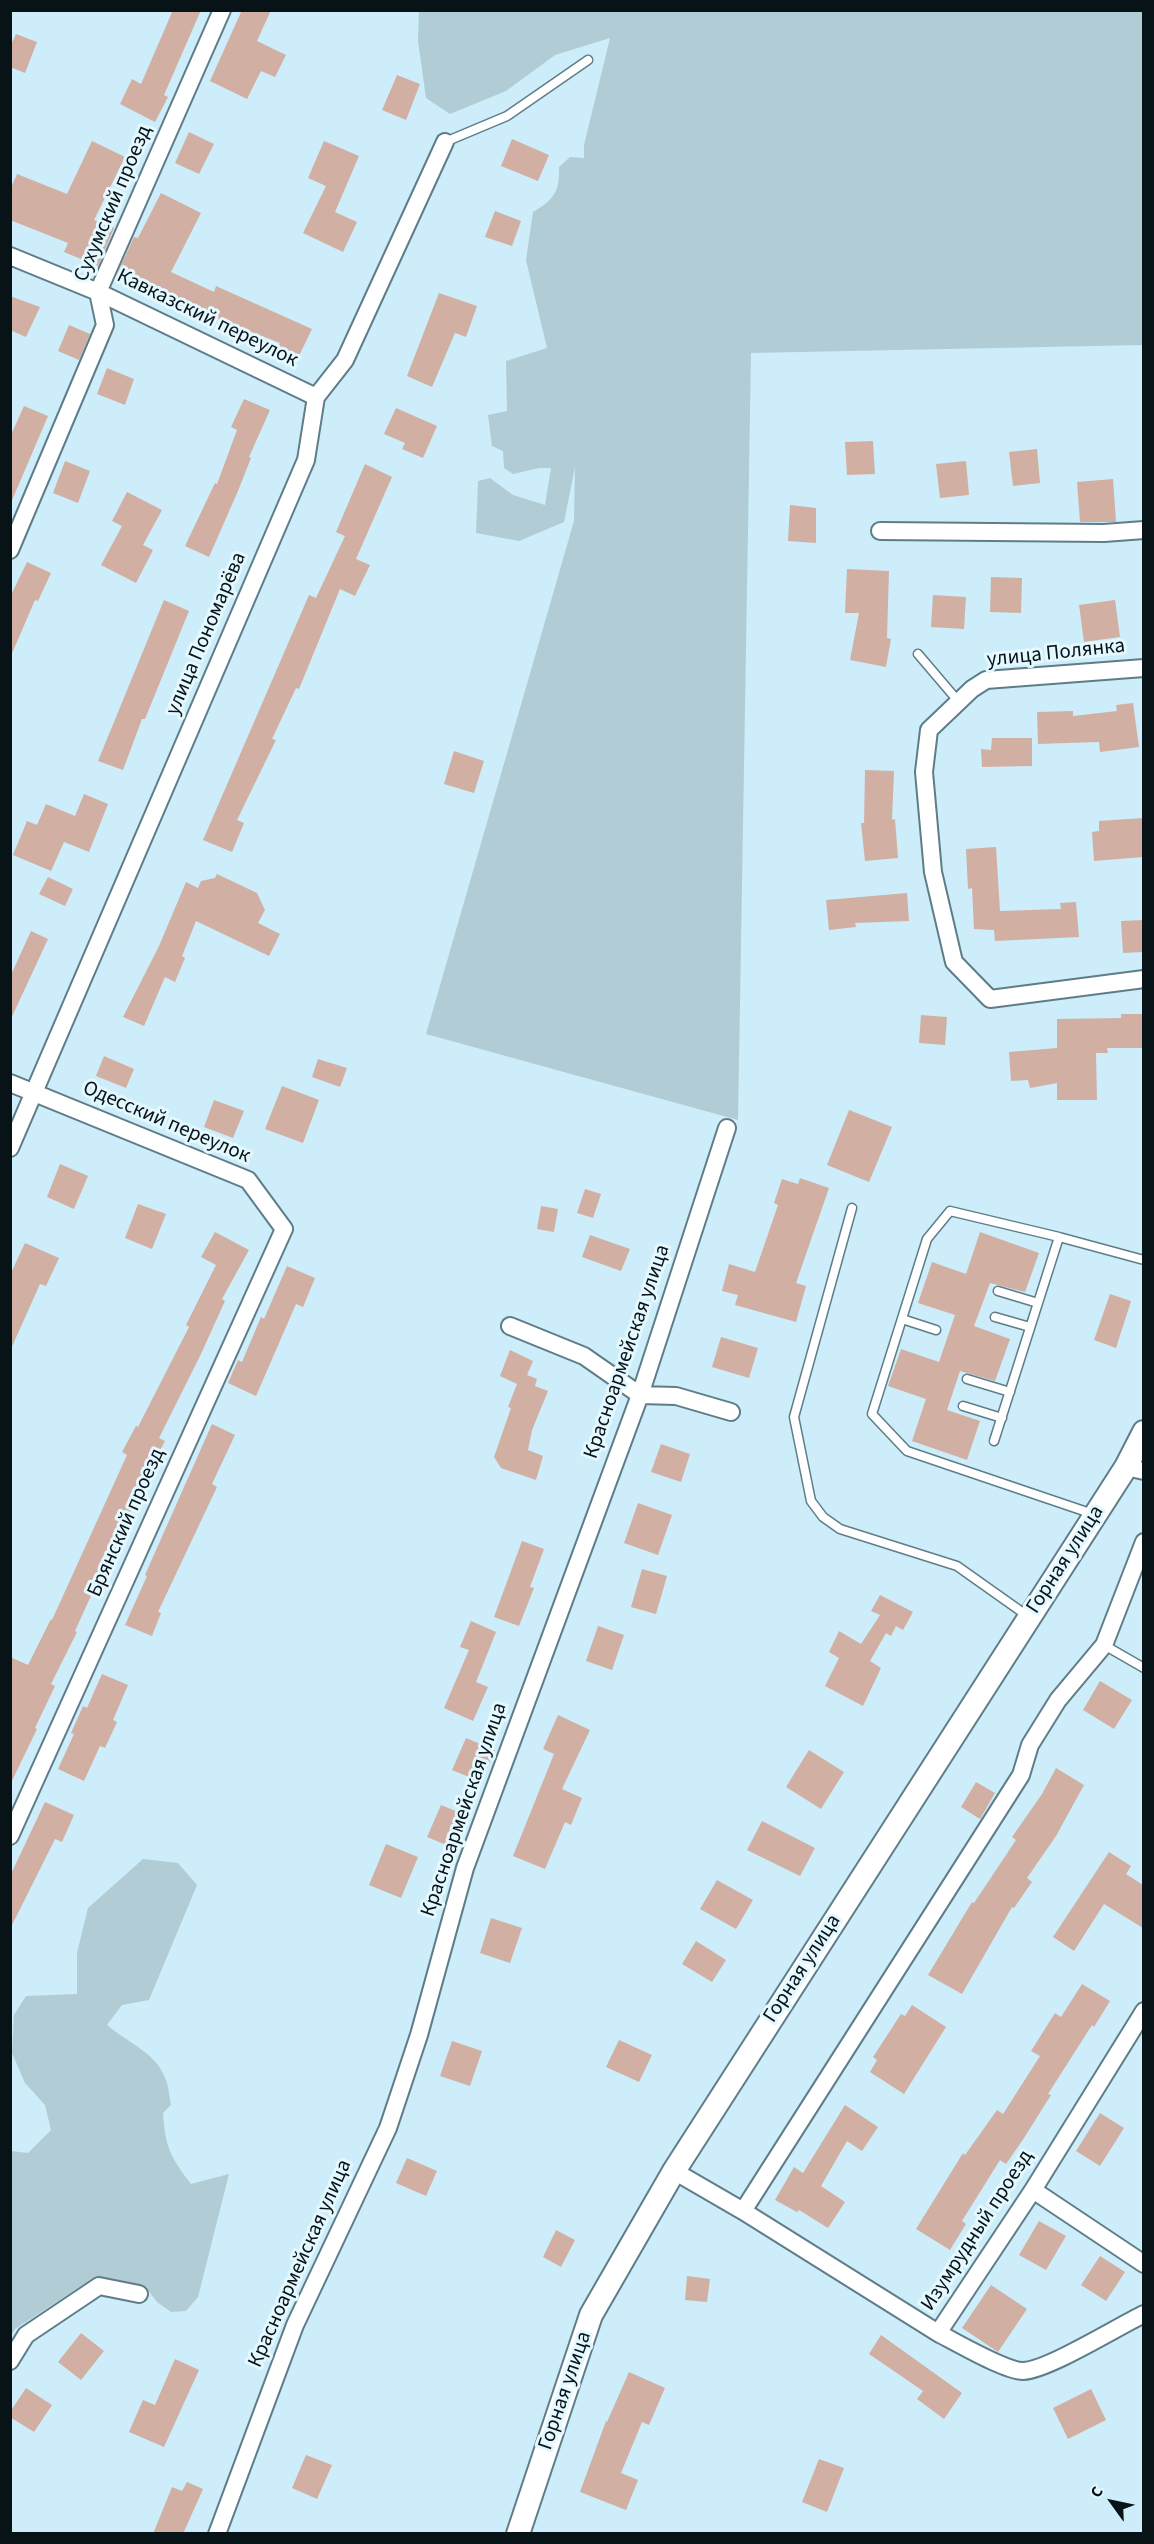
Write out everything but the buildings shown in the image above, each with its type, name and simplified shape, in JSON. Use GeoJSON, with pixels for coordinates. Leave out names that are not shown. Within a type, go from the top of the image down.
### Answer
{"type":"FeatureCollection","features":[{"type":"Feature","properties":{"kind":"street","name":"Сухумский проезд"},"geometry":{"type":"LineString","coordinates":[[10,550],[15,527],[105,325],[98,292],[222,10]]}},
{"type":"Feature","properties":{"kind":"street","name":"улица Пономарёва"},"geometry":{"type":"LineString","coordinates":[[10,1148],[306,460],[316,397],[345,360],[445,142]]}},
{"type":"Feature","properties":{"kind":"street","name":"Кавказский переулок"},"geometry":{"type":"LineString","coordinates":[[10,256],[98,292],[316,397]]}},
{"type":"Feature","properties":{"kind":"street"},"geometry":{"type":"LineString","coordinates":[[880,531],[1104,533],[1143,530]]}},
{"type":"Feature","properties":{"kind":"street","name":"улица Полянка"},"geometry":{"type":"LineString","coordinates":[[1143,668],[986,680],[958,702],[929,730],[924,772],[933,872],[954,962],[990,999],[1143,979]]}},
{"type":"Feature","properties":{"kind":"street","name":"Одесский переулок"},"geometry":{"type":"LineString","coordinates":[[10,1083],[248,1180],[284,1229]]}},
{"type":"Feature","properties":{"kind":"street","name":"Красноармейская улица"},"geometry":{"type":"LineString","coordinates":[[217,2534],[295,2325],[388,2128],[419,2035],[465,1868],[640,1395],[727,1128]]}},
{"type":"Feature","properties":{"kind":"street","name":"Брянский проезд"},"geometry":{"type":"LineString","coordinates":[[10,1836],[284,1229]]}},
{"type":"Feature","properties":{"kind":"street"},"geometry":{"type":"LineString","coordinates":[[510,1326],[584,1356],[640,1395],[676,1396],[731,1412]]}},
{"type":"Feature","properties":{"kind":"street","name":"Горная улица"},"geometry":{"type":"LineString","coordinates":[[518,2534],[591,2316],[674,2171],[1095,1515],[1135,1469],[1143,1432]]}},
{"type":"Feature","properties":{"kind":"street"},"geometry":{"type":"LineString","coordinates":[[743,2211],[1021,1775],[1030,1745],[1058,1700],[1104,1645],[1143,1542]]}},
{"type":"Feature","properties":{"kind":"street","name":"Изумрудный проезд"},"geometry":{"type":"LineString","coordinates":[[674,2171],[743,2211],[938,2333],[1033,2190],[1143,2011]]}},
{"type":"Feature","properties":{"kind":"street"},"geometry":{"type":"LineString","coordinates":[[1033,2190],[1143,2264]]}},
{"type":"Feature","properties":{"kind":"street"},"geometry":{"type":"LineString","coordinates":[[10,2361],[26,2335],[99,2286],[140,2294]]}},
{"type":"Feature","properties":{"kind":"street"},"geometry":{"type":"LineString","coordinates":[[938,2333],[999,2363],[1021,2371],[1042,2367],[1143,2314]]}},
{"type":"Feature","properties":{"kind":"lane"},"geometry":{"type":"LineString","coordinates":[[445,142],[507,116],[588,60]]}},
{"type":"Feature","properties":{"kind":"lane"},"geometry":{"type":"LineString","coordinates":[[918,654],[958,702]]}},
{"type":"Feature","properties":{"kind":"lane"},"geometry":{"type":"LineString","coordinates":[[852,1208],[794,1417],[811,1501],[824,1517],[840,1529],[957,1566],[1029,1618]]}},
{"type":"Feature","properties":{"kind":"lane"},"geometry":{"type":"LineString","coordinates":[[1095,1515],[907,1451],[872,1414],[927,1239],[950,1211],[1143,1260]]}},
{"type":"Feature","properties":{"kind":"lane"},"geometry":{"type":"LineString","coordinates":[[994,1441],[1059,1237]]}},
{"type":"Feature","properties":{"kind":"lane"},"geometry":{"type":"LineString","coordinates":[[998,1291],[1038,1303]]}},
{"type":"Feature","properties":{"kind":"lane"},"geometry":{"type":"LineString","coordinates":[[995,1317],[1030,1327]]}},
{"type":"Feature","properties":{"kind":"lane"},"geometry":{"type":"LineString","coordinates":[[902,1319],[936,1330]]}},
{"type":"Feature","properties":{"kind":"lane"},"geometry":{"type":"LineString","coordinates":[[967,1379],[1010,1392]]}},
{"type":"Feature","properties":{"kind":"lane"},"geometry":{"type":"LineString","coordinates":[[963,1406],[1002,1418]]}},
{"type":"Feature","properties":{"kind":"lane"},"geometry":{"type":"LineString","coordinates":[[1104,1645],[1143,1668]]}},
{"type":"Feature","properties":{"kind":"shaded area"},"geometry":{"type":"Polygon","coordinates":[[[419,11],[1143,11],[1143,345],[751,353],[738,1120],[426,1034],[574,521],[575,467],[564,522],[519,541],[476,533],[478,481],[490,478],[513,495],[545,505],[551,468],[539,468],[513,474],[504,468],[503,451],[492,446],[488,415],[507,411],[506,361],[547,348],[526,260],[533,212],[551,199],[557,189],[559,167],[570,157],[584,158],[584,145],[610,38],[555,55],[506,91],[450,114],[426,98],[418,41],[419,11]]]}},
{"type":"Feature","properties":{"kind":"shaded area"},"geometry":{"type":"Polygon","coordinates":[[[143,1859],[178,1863],[197,1885],[149,2000],[122,2005],[107,2025],[148,2054],[161,2069],[171,2105],[163,2113],[167,2144],[178,2167],[191,2184],[229,2174],[198,2297],[186,2311],[171,2312],[157,2302],[145,2286],[95,2277],[15,2329],[11,2336],[11,2151],[28,2153],[51,2130],[45,2105],[25,2083],[12,2053],[14,2015],[26,1996],[77,1994],[77,1953],[88,1908],[143,1859]]]}}]}
